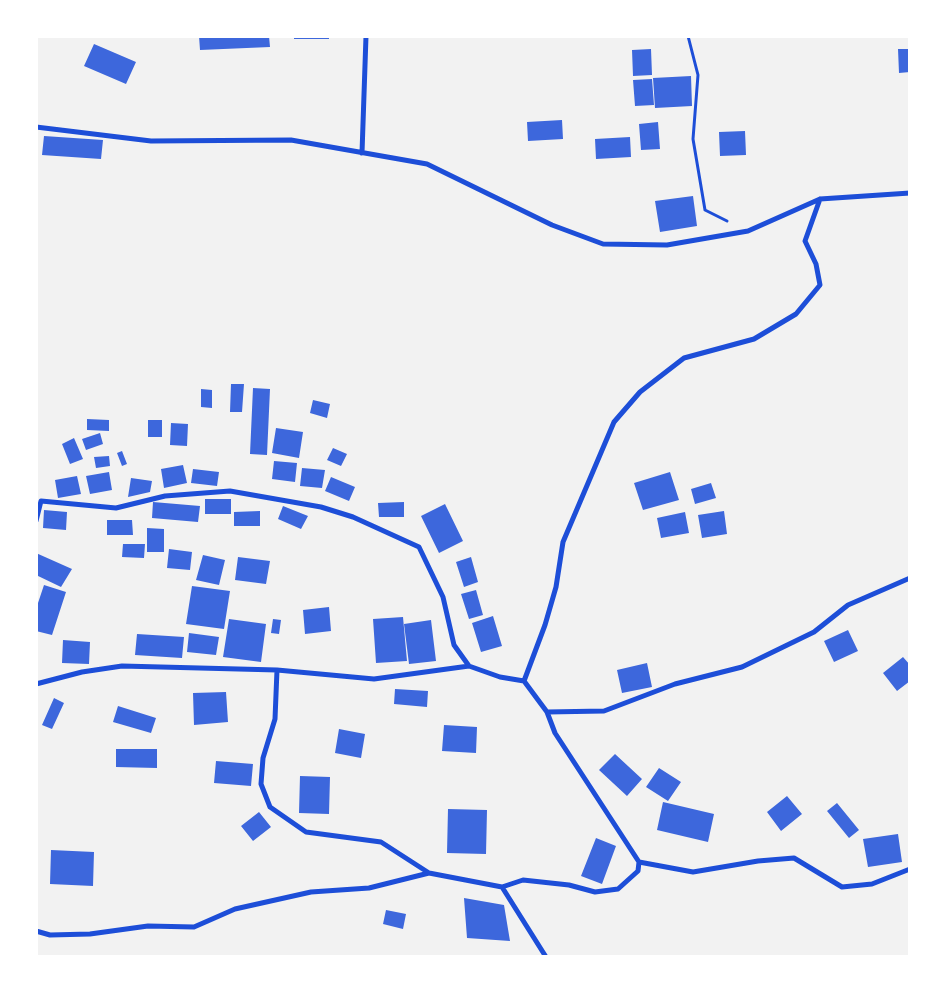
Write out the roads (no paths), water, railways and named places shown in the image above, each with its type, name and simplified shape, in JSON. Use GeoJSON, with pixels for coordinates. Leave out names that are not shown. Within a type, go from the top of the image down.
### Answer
{"type":"FeatureCollection","features":[{"type":"Feature","properties":{"kind":"street"},"geometry":{"type":"LineString","coordinates":[[362,153],[366,36]]}},
{"type":"Feature","properties":{"kind":"street"},"geometry":{"type":"LineString","coordinates":[[36,126],[151,141],[291,140],[427,164],[552,224],[603,244],[667,245],[748,231],[820,199],[910,194]]}},
{"type":"Feature","properties":{"kind":"street"},"geometry":{"type":"LineString","coordinates":[[524,681],[556,587],[563,542],[614,422],[640,392],[684,358],[754,339],[796,314],[820,285],[816,264],[805,241],[820,199]]}},
{"type":"Feature","properties":{"kind":"street"},"geometry":{"type":"LineString","coordinates":[[36,521],[41,501],[116,508],[165,496],[230,491],[321,507],[353,517],[419,547],[443,597],[454,645],[469,666]]}},
{"type":"Feature","properties":{"kind":"street"},"geometry":{"type":"LineString","coordinates":[[546,712],[604,712],[675,684],[742,667],[814,632],[848,605],[910,578]]}},
{"type":"Feature","properties":{"kind":"street"},"geometry":{"type":"LineString","coordinates":[[36,684],[82,672],[122,666],[277,670],[374,679],[469,666],[500,677],[524,681],[546,712],[555,732],[639,862],[638,871],[618,889],[595,892],[570,885],[523,880],[502,887],[429,873],[381,842],[306,832],[270,807],[261,784],[263,758],[275,719],[277,670]]}},
{"type":"Feature","properties":{"kind":"street"},"geometry":{"type":"LineString","coordinates":[[639,862],[693,872],[758,861],[794,858],[842,887],[872,884],[910,869]]}},
{"type":"Feature","properties":{"kind":"street"},"geometry":{"type":"LineString","coordinates":[[36,931],[50,935],[90,934],[148,926],[194,927],[236,909],[311,892],[369,888],[429,873]]}},
{"type":"Feature","properties":{"kind":"street"},"geometry":{"type":"LineString","coordinates":[[502,887],[546,957]]}}]}
